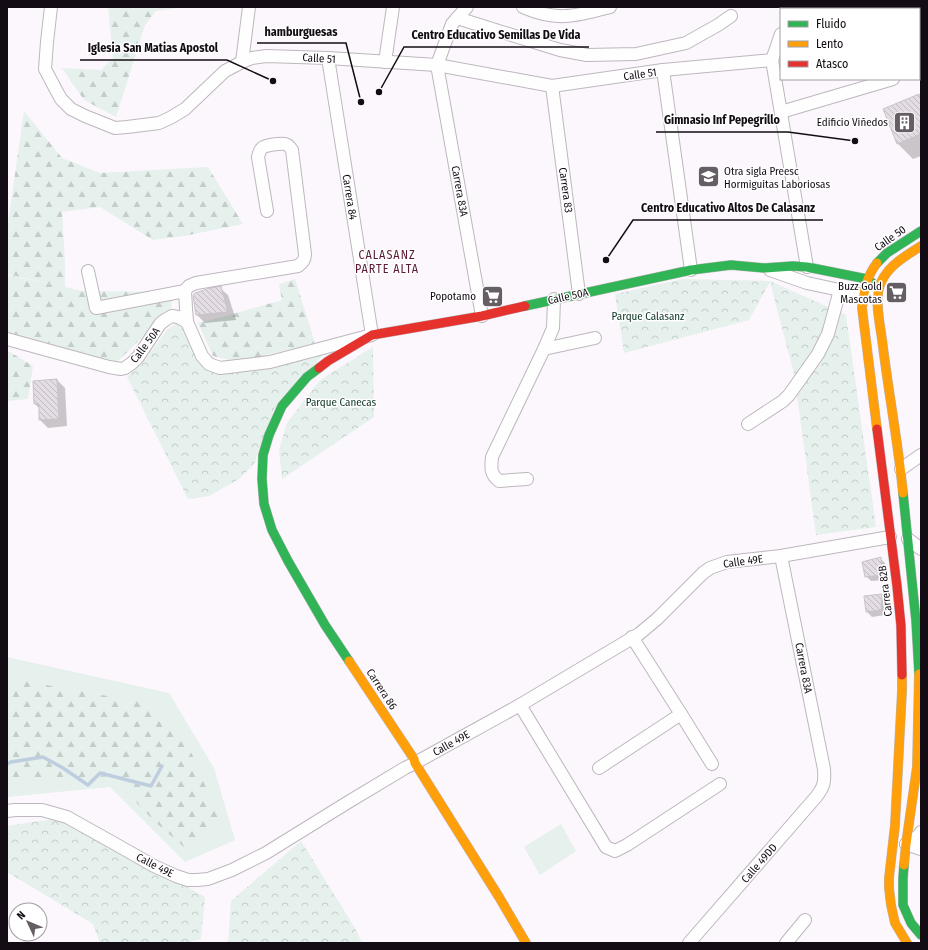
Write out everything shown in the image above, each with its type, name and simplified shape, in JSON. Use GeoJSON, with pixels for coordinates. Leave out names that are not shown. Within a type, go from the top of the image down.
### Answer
{"type":"FeatureCollection","features":[{"type":"Feature","properties":{"kind":"street","name":"Calle 51"},"geometry":{"type":"LineString","coordinates":[[51,7],[45,69],[61,99],[71,109],[98,122],[115,128],[159,123],[170,118],[185,109],[225,71],[252,58],[266,56],[328,58],[437,65],[552,86],[663,70],[772,60]]}},
{"type":"Feature","properties":{"kind":"street"},"geometry":{"type":"LineString","coordinates":[[242,62],[250,7]]}},
{"type":"Feature","properties":{"kind":"street"},"geometry":{"type":"LineString","coordinates":[[386,62],[392,7]]}},
{"type":"Feature","properties":{"kind":"street"},"geometry":{"type":"LineString","coordinates":[[437,65],[452,24],[467,7]]}},
{"type":"Feature","properties":{"kind":"street"},"geometry":{"type":"LineString","coordinates":[[523,7],[543,15],[556,17],[580,15],[610,7]]}},
{"type":"Feature","properties":{"kind":"street"},"geometry":{"type":"LineString","coordinates":[[457,18],[560,50],[587,56],[636,54],[686,43],[731,16]]}},
{"type":"Feature","properties":{"kind":"street"},"geometry":{"type":"LineString","coordinates":[[780,37],[772,60],[807,267]]}},
{"type":"Feature","properties":{"kind":"street","name":"Carrera 84"},"geometry":{"type":"LineString","coordinates":[[328,58],[372,335]]}},
{"type":"Feature","properties":{"kind":"street","name":"Carrera 83A"},"geometry":{"type":"LineString","coordinates":[[437,65],[482,316]]}},
{"type":"Feature","properties":{"kind":"street"},"geometry":{"type":"LineString","coordinates":[[663,70],[691,270]]}},
{"type":"Feature","properties":{"kind":"street"},"geometry":{"type":"LineString","coordinates":[[781,112],[890,80]]}},
{"type":"Feature","properties":{"kind":"street","name":"Carrera 83"},"geometry":{"type":"LineString","coordinates":[[552,86],[580,294]]}},
{"type":"Feature","properties":{"kind":"street"},"geometry":{"type":"LineString","coordinates":[[88,271],[96,308],[185,291],[196,283],[298,266],[305,259],[305,254],[292,150],[284,144],[264,146],[260,149],[258,157],[267,211]]}},
{"type":"Feature","properties":{"kind":"street","name":"Calle 50"},"geometry":{"type":"LineString","coordinates":[[874,266],[883,255],[921,231]]}},
{"type":"Feature","properties":{"kind":"street"},"geometry":{"type":"LineString","coordinates":[[921,246],[893,265],[886,274],[879,288],[878,299],[878,309],[901,469],[916,621],[919,673],[916,767],[906,844],[903,878],[903,905],[911,923],[921,936]]}},
{"type":"Feature","properties":{"kind":"street","name":"Calle 50A"},"geometry":{"type":"LineString","coordinates":[[7,339],[121,369],[128,366],[135,360],[160,324],[172,316],[178,317],[187,322],[202,356],[210,364],[220,368],[270,362],[372,335],[482,316],[554,298],[580,294],[691,270],[730,265],[765,268],[793,266],[807,267],[867,278]]}},
{"type":"Feature","properties":{"kind":"street","name":"Carrera 82B"},"geometry":{"type":"LineString","coordinates":[[874,266],[867,278],[862,308],[900,618],[902,691],[895,825],[889,878],[892,914],[895,923],[906,943]]}},
{"type":"Feature","properties":{"kind":"street","name":"Calle 50A"},"geometry":{"type":"LineString","coordinates":[[765,268],[807,284],[863,295]]}},
{"type":"Feature","properties":{"kind":"street"},"geometry":{"type":"LineString","coordinates":[[867,278],[879,288]]}},
{"type":"Feature","properties":{"kind":"street"},"geometry":{"type":"LineString","coordinates":[[863,295],[879,288]]}},
{"type":"Feature","properties":{"kind":"street"},"geometry":{"type":"LineString","coordinates":[[748,424],[783,401],[789,395],[818,354],[828,334],[840,290]]}},
{"type":"Feature","properties":{"kind":"street"},"geometry":{"type":"LineString","coordinates":[[185,291],[187,322]]}},
{"type":"Feature","properties":{"kind":"street"},"geometry":{"type":"LineString","coordinates":[[527,479],[498,481],[494,477],[491,468],[492,457],[553,328],[554,298]]}},
{"type":"Feature","properties":{"kind":"street","name":"Calle 50A"},"geometry":{"type":"LineString","coordinates":[[269,435],[282,406],[307,377],[328,361],[372,335]]}},
{"type":"Feature","properties":{"kind":"street"},"geometry":{"type":"LineString","coordinates":[[544,349],[595,338]]}},
{"type":"Feature","properties":{"kind":"street","name":"Carrera 86"},"geometry":{"type":"LineString","coordinates":[[269,435],[263,455],[262,479],[264,504],[272,530],[325,625],[414,759],[415,763],[526,943]]}},
{"type":"Feature","properties":{"kind":"street"},"geometry":{"type":"LineString","coordinates":[[901,469],[921,455]]}},
{"type":"Feature","properties":{"kind":"street","name":"Calle 49E"},"geometry":{"type":"LineString","coordinates":[[7,811],[42,810],[66,817],[154,866],[176,876],[188,880],[208,879],[232,870],[266,854],[405,768],[520,705],[632,638],[657,619],[703,573],[710,568],[728,562],[781,556],[890,537]]}},
{"type":"Feature","properties":{"kind":"street"},"geometry":{"type":"LineString","coordinates":[[908,539],[921,549]]}},
{"type":"Feature","properties":{"kind":"street","name":"Carrera 83A"},"geometry":{"type":"LineString","coordinates":[[781,556],[825,780]]}},
{"type":"Feature","properties":{"kind":"street"},"geometry":{"type":"LineString","coordinates":[[632,638],[712,764]]}},
{"type":"Feature","properties":{"kind":"street"},"geometry":{"type":"LineString","coordinates":[[520,705],[606,847],[615,851],[627,845],[720,784]]}},
{"type":"Feature","properties":{"kind":"street"},"geometry":{"type":"LineString","coordinates":[[598,768],[681,714]]}},
{"type":"Feature","properties":{"kind":"street","name":"Calle 49DD"},"geometry":{"type":"LineString","coordinates":[[689,943],[816,797],[823,787],[825,780]]}},
{"type":"Feature","properties":{"kind":"street"},"geometry":{"type":"LineString","coordinates":[[906,844],[918,836],[921,832]]}},
{"type":"Feature","properties":{"kind":"street"},"geometry":{"type":"LineString","coordinates":[[906,844],[921,849]]}},
{"type":"Feature","properties":{"kind":"street"},"geometry":{"type":"LineString","coordinates":[[786,943],[805,920]]}},
{"type":"Feature","properties":{"kind":"green space"},"geometry":{"type":"Polygon","coordinates":[[[108,7],[185,7],[156,11],[145,25],[116,117],[84,100],[62,68],[101,70],[113,58],[108,7]]]}},
{"type":"Feature","properties":{"kind":"green space"},"geometry":{"type":"Polygon","coordinates":[[[24,111],[62,158],[100,173],[208,167],[243,224],[184,236],[153,240],[100,207],[62,212],[65,287],[82,291],[173,292],[171,309],[117,362],[7,332],[7,275],[59,286],[7,274],[7,230],[24,111]]]}},
{"type":"Feature","properties":{"kind":"green space"},"geometry":{"type":"Polygon","coordinates":[[[295,279],[315,343],[238,362],[213,356],[198,323],[282,300],[279,284],[295,279]]]}},
{"type":"Feature","properties":{"kind":"green space","name":"Parque Calasanz"},"geometry":{"type":"Polygon","coordinates":[[[683,279],[770,281],[846,315],[876,527],[816,535],[794,374],[770,282],[749,320],[624,353],[615,294],[683,279]]]}},
{"type":"Feature","properties":{"kind":"green space"},"geometry":{"type":"Polygon","coordinates":[[[177,323],[187,333],[210,371],[250,371],[324,354],[274,409],[254,464],[239,479],[209,496],[188,499],[127,377],[143,362],[168,329],[177,323]]]}},
{"type":"Feature","properties":{"kind":"green space","name":"Parque Canecas"},"geometry":{"type":"Polygon","coordinates":[[[373,347],[374,417],[282,479],[279,450],[287,423],[320,380],[373,347]]]}},
{"type":"Feature","properties":{"kind":"green space"},"geometry":{"type":"Polygon","coordinates":[[[7,351],[33,366],[28,399],[7,401],[7,351]]]}},
{"type":"Feature","properties":{"kind":"green space"},"geometry":{"type":"Polygon","coordinates":[[[7,657],[169,693],[214,768],[235,840],[185,862],[110,787],[7,797],[7,657]]]}},
{"type":"Feature","properties":{"kind":"green space"},"geometry":{"type":"Polygon","coordinates":[[[7,678],[152,704],[192,754],[221,824],[190,852],[155,822],[111,776],[43,782],[7,778],[7,678]]]}},
{"type":"Feature","properties":{"kind":"green space"},"geometry":{"type":"Polygon","coordinates":[[[66,817],[205,897],[201,939],[185,943],[100,943],[93,924],[7,872],[7,826],[66,817]]]}},
{"type":"Feature","properties":{"kind":"green space"},"geometry":{"type":"Polygon","coordinates":[[[561,824],[576,851],[540,875],[524,847],[561,824]]]}},
{"type":"Feature","properties":{"kind":"green space"},"geometry":{"type":"Polygon","coordinates":[[[301,841],[355,928],[362,943],[228,943],[231,901],[301,841]]]}},
{"type":"Feature","properties":{"kind":"building","name":"Edificio Viñedos"},"geometry":{"type":"Polygon","coordinates":[[[919,94],[921,99],[921,134],[897,144],[883,109],[919,94]]]}},
{"type":"Feature","properties":{"kind":"building"},"geometry":{"type":"Polygon","coordinates":[[[221,286],[228,312],[196,315],[193,296],[195,293],[221,286]]]}},
{"type":"Feature","properties":{"kind":"building"},"geometry":{"type":"Polygon","coordinates":[[[57,379],[59,419],[39,420],[39,404],[34,404],[33,381],[57,379]]]}},
{"type":"Feature","properties":{"kind":"building"},"geometry":{"type":"Polygon","coordinates":[[[881,557],[882,575],[865,577],[862,562],[881,557]]]}},
{"type":"Feature","properties":{"kind":"building"},"geometry":{"type":"Polygon","coordinates":[[[882,594],[881,610],[866,612],[864,596],[882,594]]]}},
{"type":"Feature","properties":{"kind":"waterway"},"geometry":{"type":"LineString","coordinates":[[7,764],[43,757],[63,768],[88,785],[100,773],[151,786],[162,766]]}},
{"type":"Feature","properties":{"kind":"traffic: fast"},"geometry":{"type":"LineString","coordinates":[[877,263],[887,253],[921,231]]}},
{"type":"Feature","properties":{"kind":"traffic: fast"},"geometry":{"type":"LineString","coordinates":[[525,306],[691,270],[731,265],[765,268],[793,266],[807,267],[867,279],[879,288]]}},
{"type":"Feature","properties":{"kind":"traffic: fast"},"geometry":{"type":"LineString","coordinates":[[319,368],[307,377],[282,406],[269,435],[263,455],[262,479],[264,504],[272,530],[288,561],[325,625],[349,661]]}},
{"type":"Feature","properties":{"kind":"traffic: fast"},"geometry":{"type":"LineString","coordinates":[[903,493],[916,621],[919,674]]}},
{"type":"Feature","properties":{"kind":"traffic: fast"},"geometry":{"type":"LineString","coordinates":[[904,865],[903,905],[911,923],[921,935]]}},
{"type":"Feature","properties":{"kind":"traffic: slow"},"geometry":{"type":"LineString","coordinates":[[903,493],[879,320],[878,294],[882,281],[890,268],[921,246]]}},
{"type":"Feature","properties":{"kind":"traffic: slow"},"geometry":{"type":"LineString","coordinates":[[877,263],[868,279],[862,308],[877,429]]}},
{"type":"Feature","properties":{"kind":"traffic: slow"},"geometry":{"type":"LineString","coordinates":[[349,661],[414,759],[415,763],[526,943]]}},
{"type":"Feature","properties":{"kind":"traffic: slow"},"geometry":{"type":"LineString","coordinates":[[904,865],[917,767],[919,674]]}},
{"type":"Feature","properties":{"kind":"traffic: slow"},"geometry":{"type":"LineString","coordinates":[[902,675],[895,825],[889,888],[895,923],[907,943]]}},
{"type":"Feature","properties":{"kind":"traffic: jam"},"geometry":{"type":"LineString","coordinates":[[319,368],[372,335],[482,316],[525,306]]}},
{"type":"Feature","properties":{"kind":"traffic: jam"},"geometry":{"type":"LineString","coordinates":[[877,429],[897,586],[901,626],[902,675]]}},
{"type":"Feature","properties":{"kind":"place","name":"Iglesia San Matias Apostol"},"geometry":{"type":"Point","coordinates":[273,81]}},
{"type":"Feature","properties":{"kind":"place","name":"Centro Educativo Semillas De Vida"},"geometry":{"type":"Point","coordinates":[379,92]}},
{"type":"Feature","properties":{"kind":"place","name":"hamburguesas"},"geometry":{"type":"Point","coordinates":[361,102]}},
{"type":"Feature","properties":{"kind":"place","name":"Edificio Viñedos"},"geometry":{"type":"Point","coordinates":[904,122]}},
{"type":"Feature","properties":{"kind":"place","name":"Gimnasio Inf Pepegrillo"},"geometry":{"type":"Point","coordinates":[855,141]}},
{"type":"Feature","properties":{"kind":"place","name":"Otra sigla Preesc Hormiguitas Laboriosas"},"geometry":{"type":"Point","coordinates":[709,177]}},
{"type":"Feature","properties":{"kind":"place","name":"Centro Educativo Altos De Calasanz"},"geometry":{"type":"Point","coordinates":[606,260]}},
{"type":"Feature","properties":{"kind":"place","name":"Buzz Gold Mascotas"},"geometry":{"type":"Point","coordinates":[897,292]}},
{"type":"Feature","properties":{"kind":"place","name":"Popotamo"},"geometry":{"type":"Point","coordinates":[492,296]}},
{"type":"Feature","properties":{"kind":"district","name":"CALASANZ PARTE ALTA"},"geometry":{"type":"Point","coordinates":[387,262]}}]}
